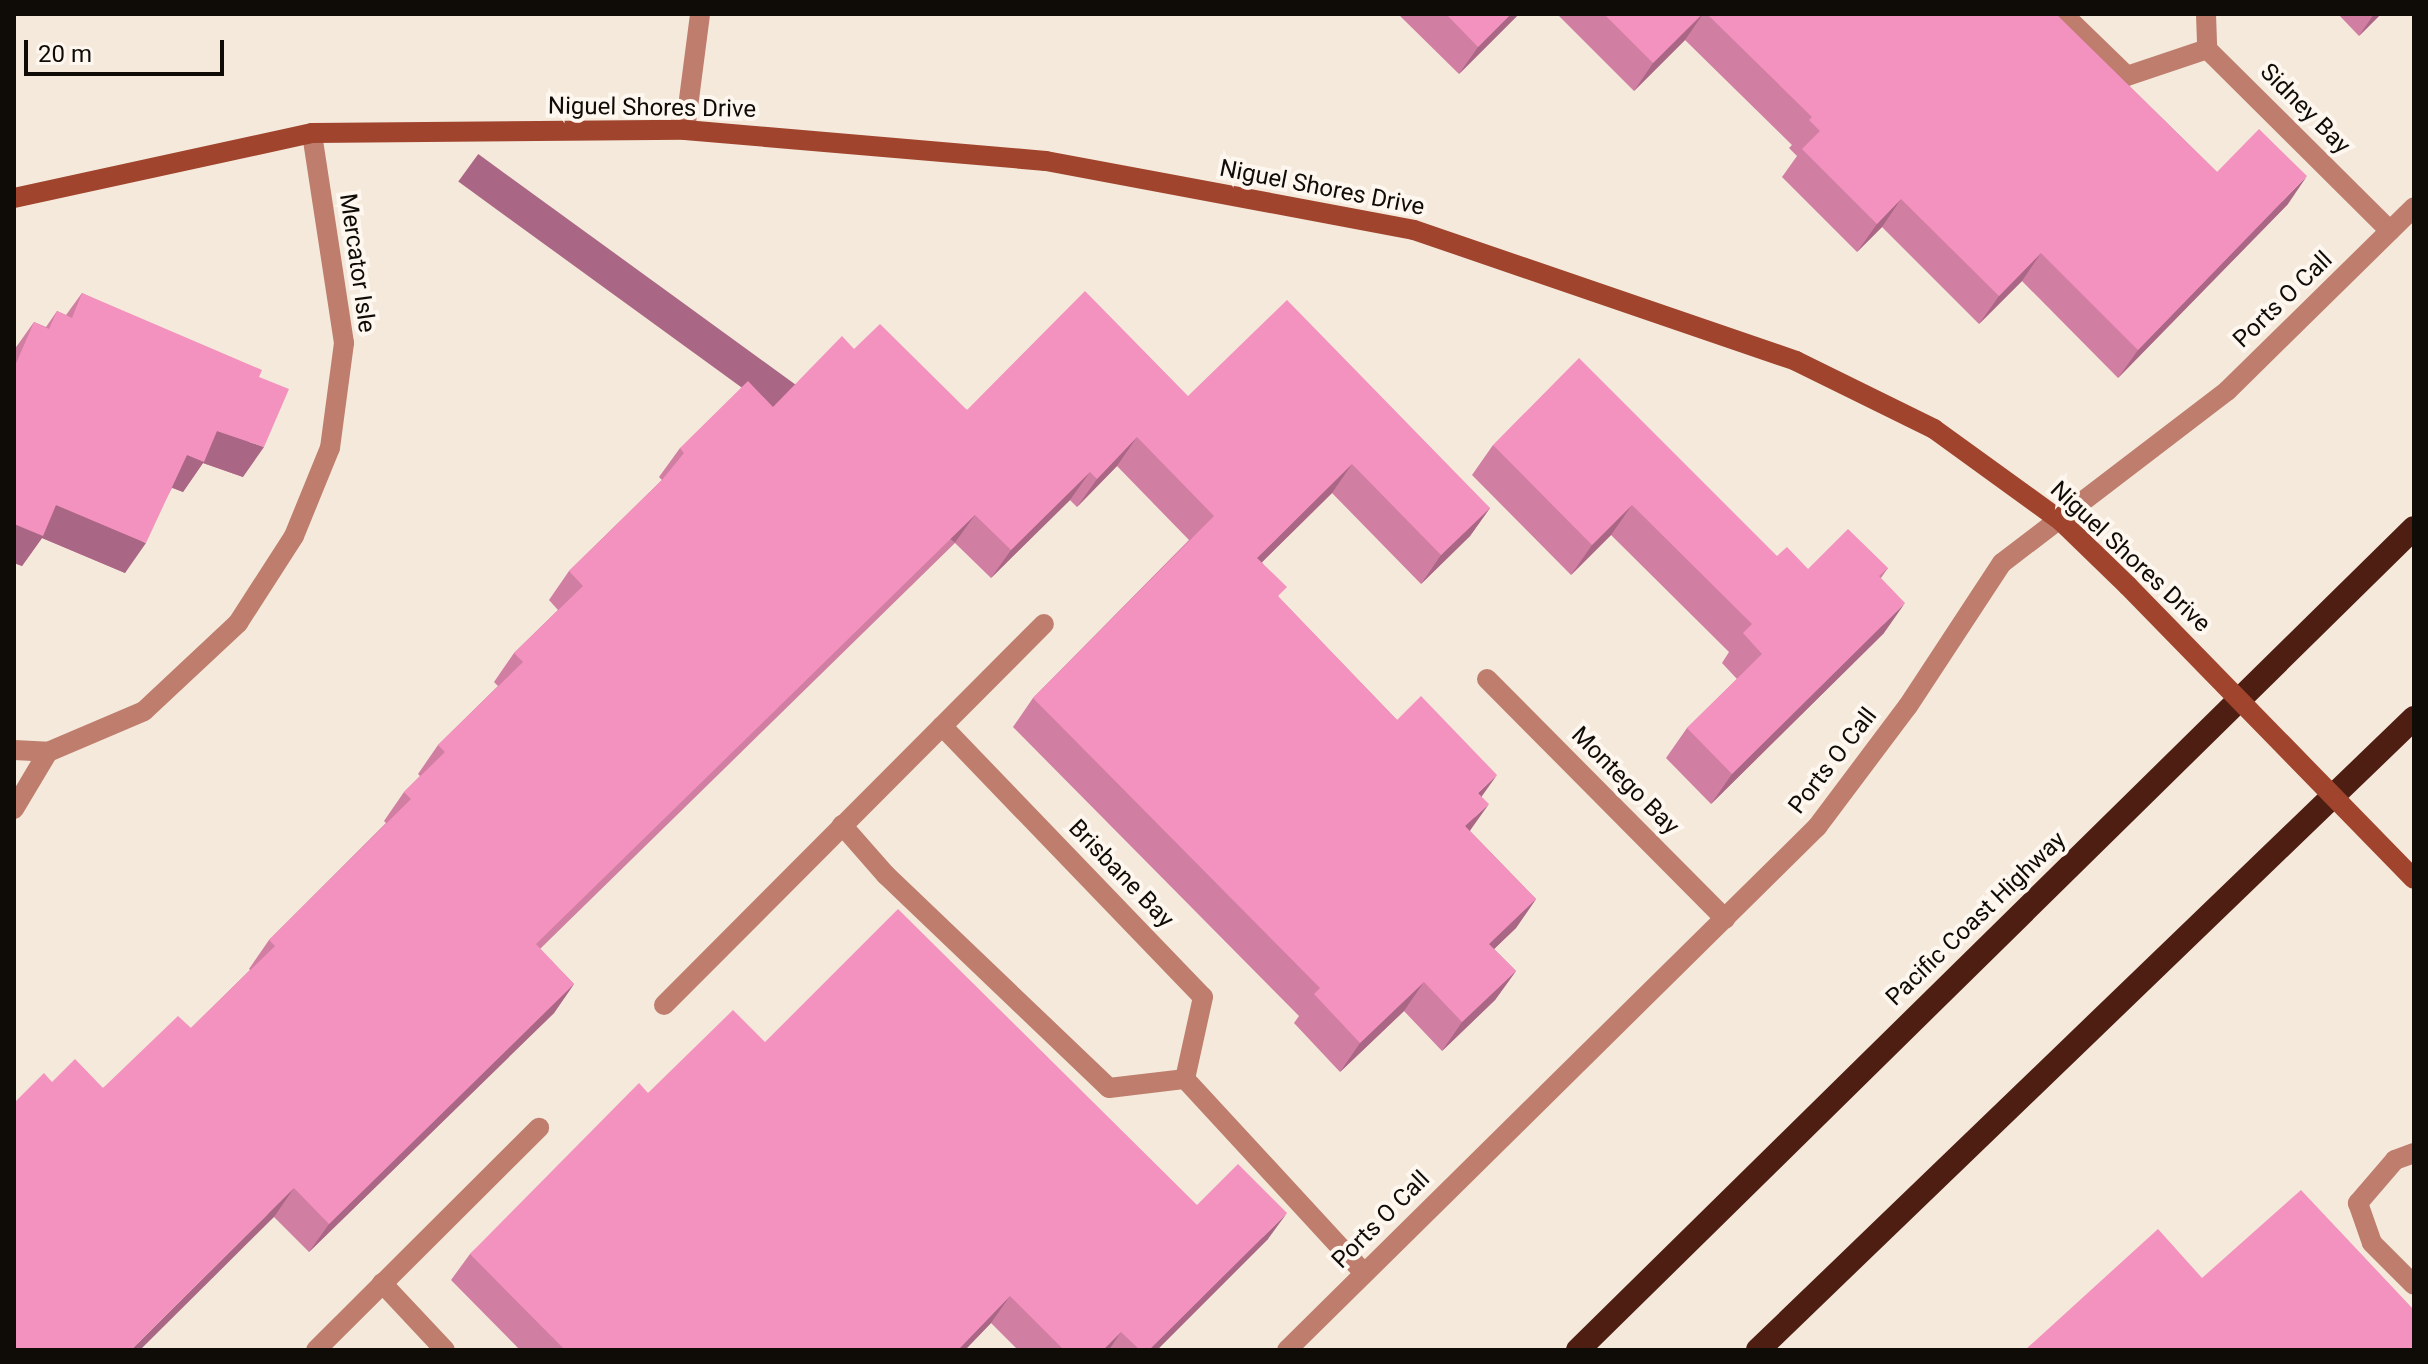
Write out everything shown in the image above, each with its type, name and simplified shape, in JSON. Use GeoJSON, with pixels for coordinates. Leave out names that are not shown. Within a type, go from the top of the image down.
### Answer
{"type":"FeatureCollection","features":[{"type":"Feature","properties":{"kind":"highway","name":"Pacific Coast Highway"},"geometry":{"type":"LineString","coordinates":[[1578,1350],[2414,528]]}},
{"type":"Feature","properties":{"kind":"highway"},"geometry":{"type":"LineString","coordinates":[[1758,1350],[2414,718]]}},
{"type":"Feature","properties":{"kind":"street"},"geometry":{"type":"LineString","coordinates":[[685,130],[700,14]]}},
{"type":"Feature","properties":{"kind":"street"},"geometry":{"type":"LineString","coordinates":[[2063,14],[2127,76],[2207,49],[2206,14]]}},
{"type":"Feature","properties":{"kind":"street","name":"Sidney Bay"},"geometry":{"type":"LineString","coordinates":[[2207,49],[2390,231]]}},
{"type":"Feature","properties":{"kind":"street","name":"Niguel Shores Drive"},"geometry":{"type":"LineString","coordinates":[[14,198],[312,133],[685,130],[1046,161],[1414,230],[1796,361],[1934,429],[2061,521],[2414,879]]}},
{"type":"Feature","properties":{"kind":"street","name":"Mercator Isle"},"geometry":{"type":"LineString","coordinates":[[14,750],[48,752],[144,711],[238,623],[294,536],[330,448],[344,343],[312,133]]}},
{"type":"Feature","properties":{"kind":"street","name":"Ports O Call"},"geometry":{"type":"LineString","coordinates":[[1287,1350],[1817,827],[1908,706],[2002,563],[2061,521],[2227,391],[2414,207]]}},
{"type":"Feature","properties":{"kind":"street"},"geometry":{"type":"LineString","coordinates":[[664,1005],[1044,624]]}},
{"type":"Feature","properties":{"kind":"street","name":"Montego Bay"},"geometry":{"type":"LineString","coordinates":[[1487,679],[1725,919]]}},
{"type":"Feature","properties":{"kind":"street","name":"Brisbane Bay"},"geometry":{"type":"LineString","coordinates":[[942,726],[1203,997],[1185,1079]]}},
{"type":"Feature","properties":{"kind":"street"},"geometry":{"type":"LineString","coordinates":[[14,809],[48,752]]}},
{"type":"Feature","properties":{"kind":"street"},"geometry":{"type":"LineString","coordinates":[[842,825],[886,875],[1109,1088],[1185,1079],[1364,1273]]}},
{"type":"Feature","properties":{"kind":"street"},"geometry":{"type":"LineString","coordinates":[[316,1350],[539,1128]]}},
{"type":"Feature","properties":{"kind":"street"},"geometry":{"type":"LineString","coordinates":[[2414,1153],[2395,1160],[2358,1203],[2372,1243],[2414,1285]]}},
{"type":"Feature","properties":{"kind":"street"},"geometry":{"type":"LineString","coordinates":[[382,1283],[445,1350]]}},
{"type":"Feature","properties":{"kind":"building"},"geometry":{"type":"Polygon","coordinates":[[[1446,14],[1511,14],[1478,47],[1446,14]]]}},
{"type":"Feature","properties":{"kind":"building"},"geometry":{"type":"Polygon","coordinates":[[[1604,14],[1702,14],[1653,63],[1604,14]]]}},
{"type":"Feature","properties":{"kind":"building"},"geometry":{"type":"Polygon","coordinates":[[[1707,14],[2056,14],[2217,172],[2259,129],[2307,176],[2138,350],[2041,253],[1999,296],[1901,199],[1877,224],[1802,149],[1820,131],[1809,120],[1812,117],[1707,14]]]}},
{"type":"Feature","properties":{"kind":"building"},"geometry":{"type":"Polygon","coordinates":[[[1085,291],[1188,396],[1287,300],[1490,508],[1441,555],[1352,464],[1257,558],[1287,587],[1278,596],[1397,720],[1421,696],[1497,775],[1478,793],[1489,804],[1465,826],[1536,899],[1489,944],[1516,971],[1462,1022],[1424,982],[1360,1043],[1314,994],[1320,988],[1033,698],[1214,516],[1137,437],[1097,479],[1090,472],[1011,550],[975,515],[536,944],[574,984],[329,1224],[294,1188],[131,1350],[14,1350],[14,1103],[44,1073],[52,1082],[75,1059],[103,1088],[178,1016],[191,1028],[275,946],[269,940],[411,799],[404,792],[445,752],[438,745],[523,662],[514,653],[583,586],[569,571],[662,480],[684,453],[680,448],[748,381],[773,407],[842,336],[854,349],[880,324],[967,410],[1085,291]]]}},
{"type":"Feature","properties":{"kind":"building"},"geometry":{"type":"Polygon","coordinates":[[[82,293],[262,370],[259,377],[289,389],[264,447],[217,431],[204,462],[187,455],[146,543],[56,505],[43,536],[14,524],[14,368],[34,322],[49,329],[57,311],[72,318],[82,293]]]}},
{"type":"Feature","properties":{"kind":"building"},"geometry":{"type":"Polygon","coordinates":[[[1579,358],[1777,556],[1787,547],[1808,569],[1848,529],[1888,568],[1879,576],[1905,603],[1732,774],[1687,728],[1762,654],[1743,633],[1752,624],[1632,505],[1592,545],[1493,445],[1579,358]]]}},
{"type":"Feature","properties":{"kind":"building"},"geometry":{"type":"Polygon","coordinates":[[[898,909],[1197,1205],[1238,1164],[1287,1213],[1149,1350],[1140,1350],[1121,1332],[1103,1350],[1064,1350],[1010,1296],[958,1350],[565,1350],[470,1254],[639,1083],[648,1093],[733,1010],[765,1042],[898,909]]]}},
{"type":"Feature","properties":{"kind":"building"},"geometry":{"type":"Polygon","coordinates":[[[2301,1190],[2414,1310],[2414,1350],[2025,1350],[2158,1229],[2202,1278],[2301,1190]]]}}]}
